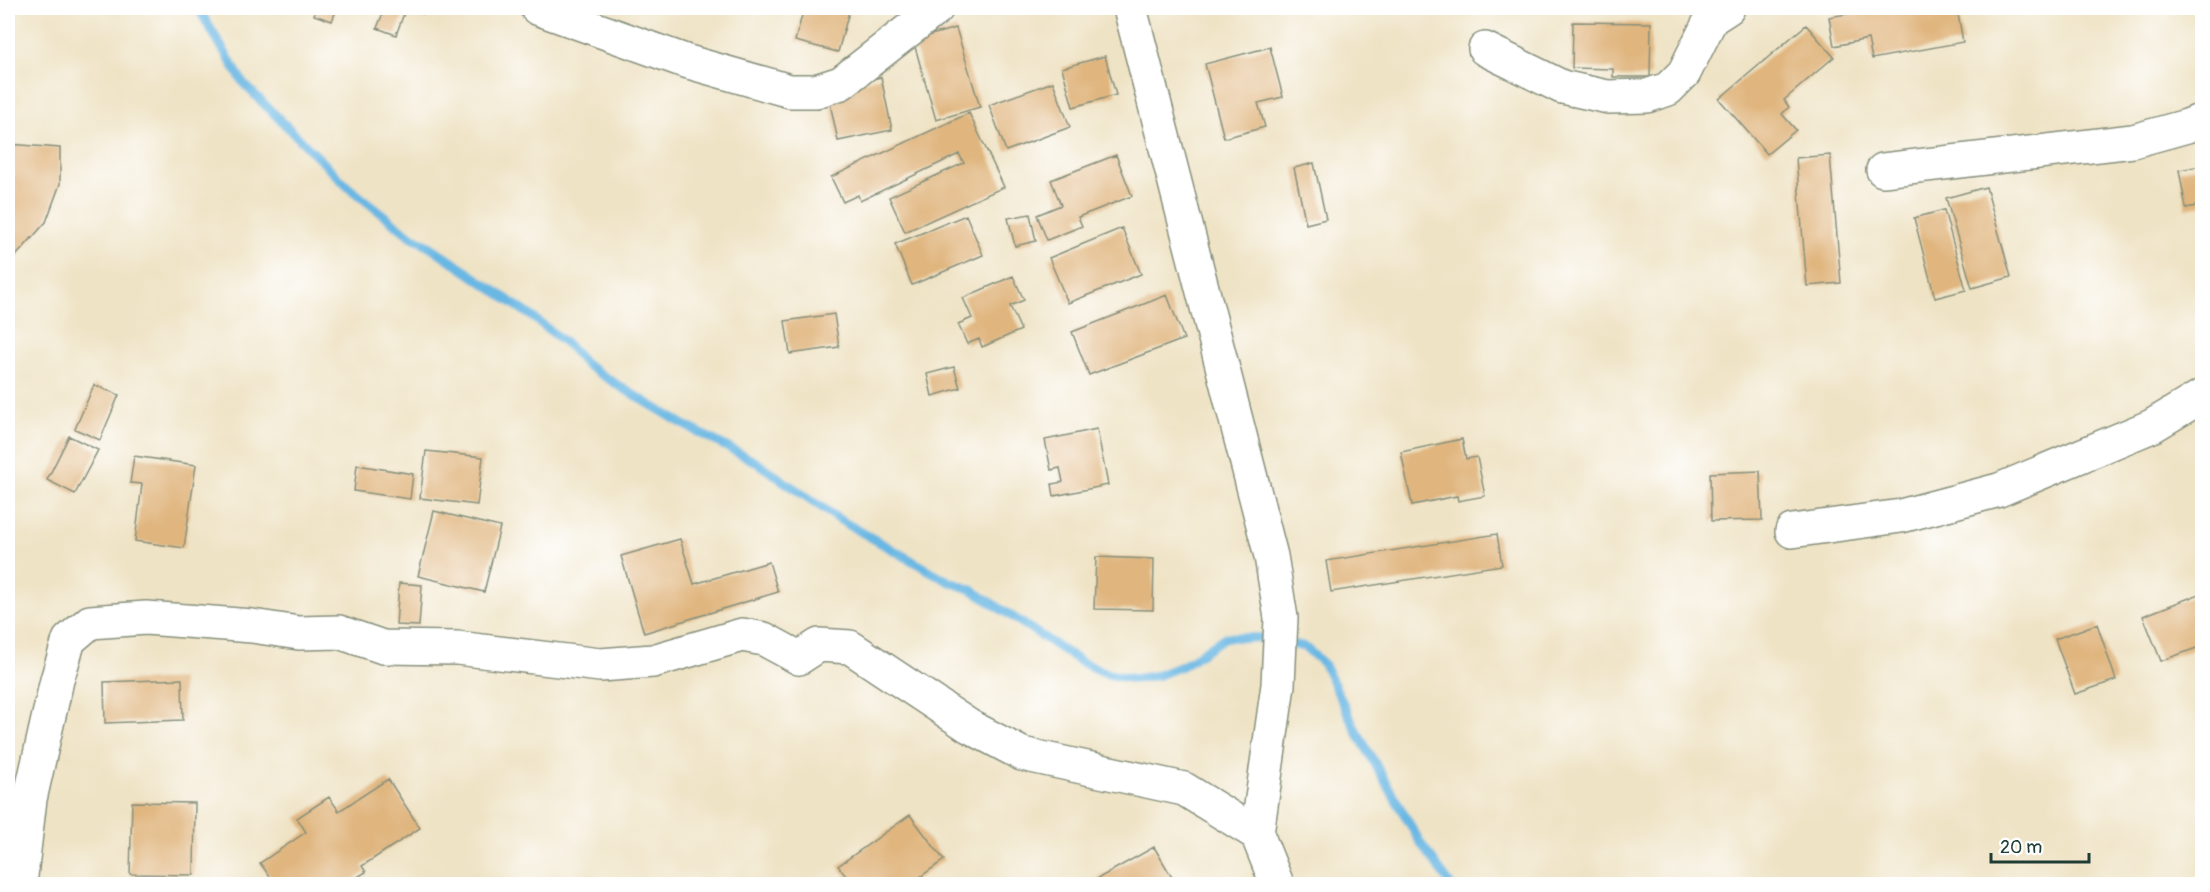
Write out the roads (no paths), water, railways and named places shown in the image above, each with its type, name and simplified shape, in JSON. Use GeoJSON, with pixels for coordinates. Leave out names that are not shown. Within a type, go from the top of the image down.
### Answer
{"type":"FeatureCollection","features":[{"type":"Feature","properties":{"kind":"street"},"geometry":{"type":"LineString","coordinates":[[537,8],[685,61],[790,91],[816,91],[842,83],[937,8]]}},
{"type":"Feature","properties":{"kind":"street"},"geometry":{"type":"LineString","coordinates":[[1130,8],[1271,556],[1281,618],[1278,674],[1257,834],[1277,885]]}},
{"type":"Feature","properties":{"kind":"street"},"geometry":{"type":"LineString","coordinates":[[1485,49],[1562,87],[1608,97],[1647,96],[1668,89],[1684,73],[1711,19],[1728,8]]}},
{"type":"Feature","properties":{"kind":"street"},"geometry":{"type":"LineString","coordinates":[[1883,170],[2133,141],[2202,120]]}},
{"type":"Feature","properties":{"kind":"street"},"geometry":{"type":"LineString","coordinates":[[1792,531],[1901,516],[1999,490],[2152,426],[2202,396]]}},
{"type":"Feature","properties":{"kind":"street"},"geometry":{"type":"LineString","coordinates":[[20,885],[30,799],[48,718],[69,640],[90,622],[146,618],[252,626],[300,633],[339,632],[383,647],[457,648],[600,664],[653,661],[742,635],[764,639],[799,657],[819,645],[850,647],[969,726],[1022,754],[1184,789],[1257,834]]}},
{"type":"Feature","properties":{"kind":"waterway"},"geometry":{"type":"LineString","coordinates":[[198,8],[244,84],[348,187],[409,235],[431,247],[530,315],[567,344],[585,364],[624,389],[688,427],[756,462],[840,520],[948,581],[972,590],[1081,662],[1108,674],[1134,679],[1159,675],[1184,665],[1225,637],[1265,638],[1305,647],[1324,664],[1357,732],[1420,842],[1450,884]]}}]}
